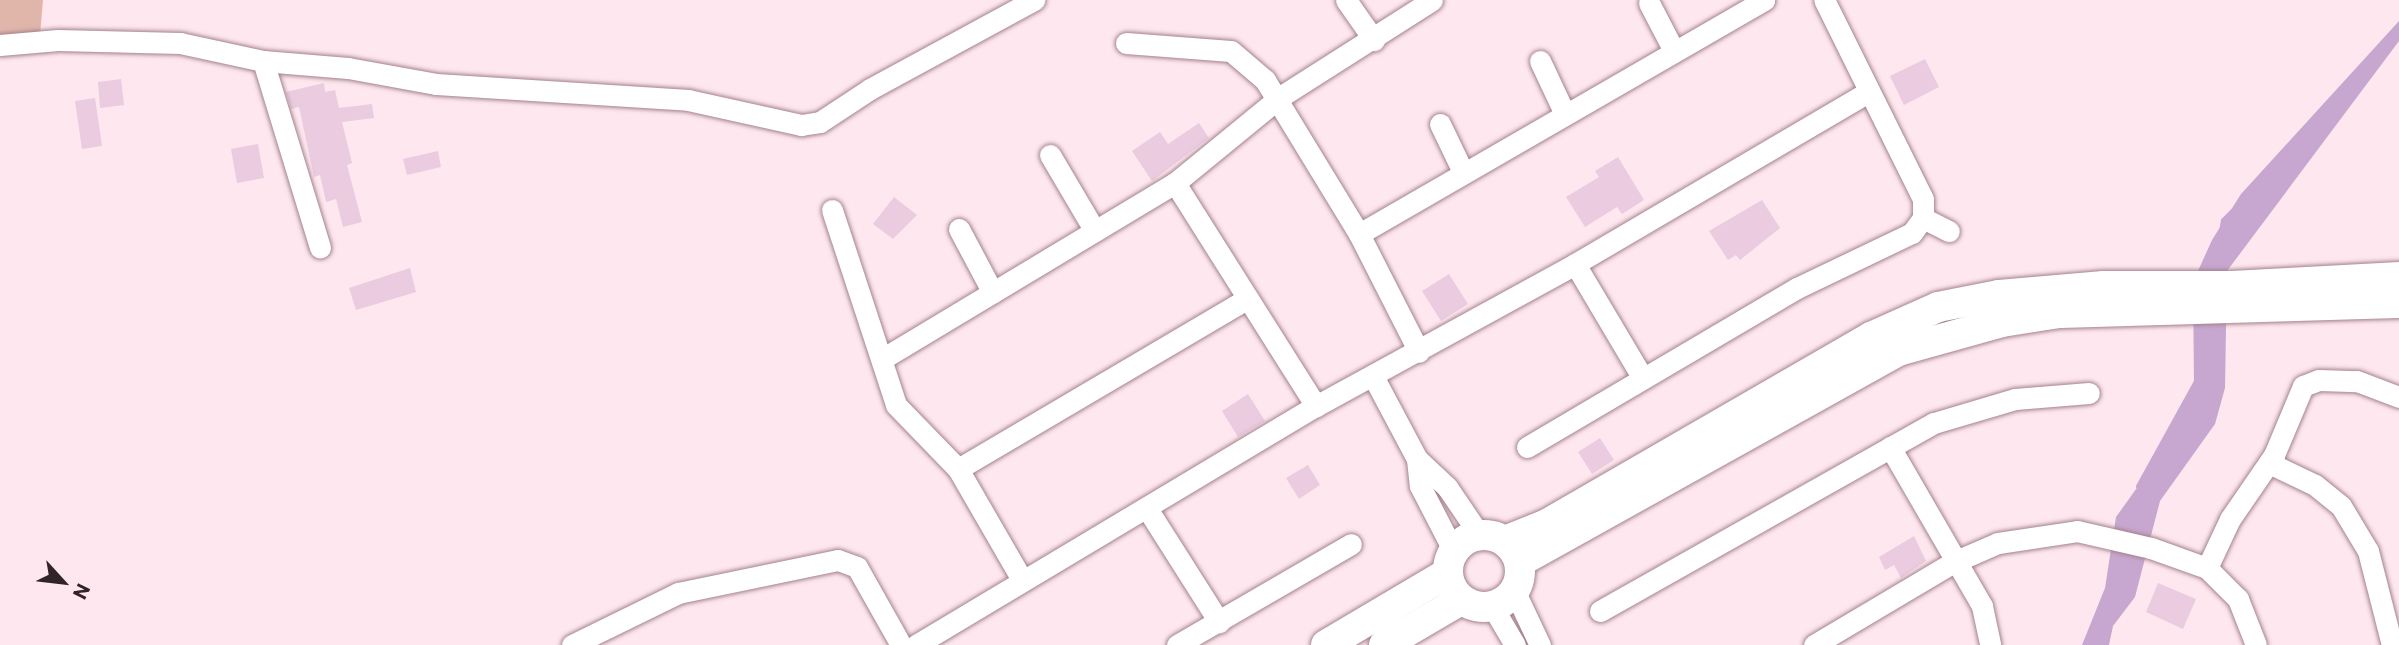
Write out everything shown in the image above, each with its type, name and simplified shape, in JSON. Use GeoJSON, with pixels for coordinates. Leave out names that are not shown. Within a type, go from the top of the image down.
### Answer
{"type":"FeatureCollection","features":[{"type":"Feature","properties":{"kind":"street"},"geometry":{"type":"LineString","coordinates":[[0,45],[58,40],[180,43],[263,61],[348,68],[436,84],[688,100],[802,125],[820,122],[870,89],[1034,0]]}},
{"type":"Feature","properties":{"kind":"street"},"geometry":{"type":"LineString","coordinates":[[1346,0],[1374,40]]}},
{"type":"Feature","properties":{"kind":"street"},"geometry":{"type":"LineString","coordinates":[[882,359],[1175,183],[1280,97],[1374,40],[1432,0]]}},
{"type":"Feature","properties":{"kind":"street"},"geometry":{"type":"LineString","coordinates":[[1359,234],[1564,112],[1764,0]]}},
{"type":"Feature","properties":{"kind":"street"},"geometry":{"type":"LineString","coordinates":[[1527,447],[1797,288],[1912,233],[1923,218],[1923,199],[1824,0]]}},
{"type":"Feature","properties":{"kind":"street"},"geometry":{"type":"LineString","coordinates":[[1649,3],[1674,51]]}},
{"type":"Feature","properties":{"kind":"street"},"geometry":{"type":"LineString","coordinates":[[1126,43],[1231,51],[1280,97],[1359,234],[1419,352]]}},
{"type":"Feature","properties":{"kind":"street"},"geometry":{"type":"LineString","coordinates":[[263,61],[320,248]]}},
{"type":"Feature","properties":{"kind":"street"},"geometry":{"type":"LineString","coordinates":[[1540,61],[1564,112]]}},
{"type":"Feature","properties":{"kind":"street"},"geometry":{"type":"LineString","coordinates":[[916,645],[1021,578],[1148,510],[1316,406],[1374,379],[1868,92]]}},
{"type":"Feature","properties":{"kind":"street"},"geometry":{"type":"LineString","coordinates":[[1440,124],[1464,172]]}},
{"type":"Feature","properties":{"kind":"street"},"geometry":{"type":"LineString","coordinates":[[1050,155],[1095,231]]}},
{"type":"Feature","properties":{"kind":"street"},"geometry":{"type":"LineString","coordinates":[[1175,183],[1245,300],[1316,406]]}},
{"type":"Feature","properties":{"kind":"street"},"geometry":{"type":"LineString","coordinates":[[832,210],[896,405],[958,469],[1021,578]]}},
{"type":"Feature","properties":{"kind":"street"},"geometry":{"type":"LineString","coordinates":[[1923,218],[1949,231]]}},
{"type":"Feature","properties":{"kind":"street"},"geometry":{"type":"LineString","coordinates":[[959,229],[993,293]]}},
{"type":"Feature","properties":{"kind":"street"},"geometry":{"type":"LineString","coordinates":[[1575,264],[1642,377]]}},
{"type":"Feature","properties":{"kind":"street"},"geometry":{"type":"LineString","coordinates":[[2234,296],[2399,277]]}},
{"type":"Feature","properties":{"kind":"street"},"geometry":{"type":"LineString","coordinates":[[1325,645],[1450,563],[1502,546],[1898,351],[2002,322],[2187,297],[2234,296],[2399,303]]}},
{"type":"Feature","properties":{"kind":"street"},"geometry":{"type":"LineString","coordinates":[[958,469],[1245,300]]}},
{"type":"Feature","properties":{"kind":"street"},"geometry":{"type":"LineString","coordinates":[[1374,379],[1416,459],[1420,485],[1461,600]]}},
{"type":"Feature","properties":{"kind":"street"},"geometry":{"type":"LineString","coordinates":[[2207,568],[2230,519],[2269,463],[2303,386],[2319,380],[2357,381],[2399,397]]}},
{"type":"Feature","properties":{"kind":"street"},"geometry":{"type":"LineString","coordinates":[[1600,611],[1934,423],[2015,399],[2089,393]]}},
{"type":"Feature","properties":{"kind":"street"},"geometry":{"type":"LineString","coordinates":[[1891,447],[1954,562],[1982,606],[1990,645]]}},
{"type":"Feature","properties":{"kind":"street"},"geometry":{"type":"LineString","coordinates":[[1416,459],[1447,487],[1502,546],[1503,598],[1515,645]]}},
{"type":"Feature","properties":{"kind":"street"},"geometry":{"type":"LineString","coordinates":[[2269,463],[2315,485],[2341,506],[2368,551],[2392,645]]}},
{"type":"Feature","properties":{"kind":"street"},"geometry":{"type":"LineString","coordinates":[[1148,510],[1219,622]]}},
{"type":"Feature","properties":{"kind":"street"},"geometry":{"type":"LineString","coordinates":[[1814,645],[1954,562],[1998,543],[2077,531],[2110,536],[2207,568],[2238,599],[2256,645]]}},
{"type":"Feature","properties":{"kind":"street"},"geometry":{"type":"LineString","coordinates":[[1177,645],[1351,544]]}},
{"type":"Feature","properties":{"kind":"street"},"geometry":{"type":"LineString","coordinates":[[572,645],[678,593],[838,560],[857,567],[901,645]]}},
{"type":"Feature","properties":{"kind":"street"},"geometry":{"type":"LineString","coordinates":[[1461,600],[1479,607],[1503,598]]}},
{"type":"Feature","properties":{"kind":"street"},"geometry":{"type":"LineString","coordinates":[[1503,598],[1541,645]]}},
{"type":"Feature","properties":{"kind":"street"},"geometry":{"type":"LineString","coordinates":[[1384,645],[1461,600]]}},
{"type":"Feature","properties":{"kind":"shaded area"},"geometry":{"type":"Polygon","coordinates":[[[0,0],[43,0],[40,35],[0,38],[0,0]]]}},
{"type":"Feature","properties":{"kind":"shaded area"},"geometry":{"type":"Polygon","coordinates":[[[2399,21],[2399,41],[2227,271],[2225,388],[2215,424],[2160,501],[2135,597],[2113,626],[2109,645],[2082,645],[2105,588],[2116,517],[2149,471],[2194,387],[2193,282],[2212,240],[2241,194],[2399,21]]]}},
{"type":"Feature","properties":{"kind":"building"},"geometry":{"type":"Polygon","coordinates":[[[1925,59],[1939,87],[1904,105],[1890,76],[1925,59]]]}},
{"type":"Feature","properties":{"kind":"building"},"geometry":{"type":"Polygon","coordinates":[[[121,79],[124,105],[100,108],[98,82],[121,79]]]}},
{"type":"Feature","properties":{"kind":"building"},"geometry":{"type":"Polygon","coordinates":[[[324,83],[325,92],[335,90],[339,108],[372,104],[374,118],[342,122],[352,163],[347,165],[362,222],[343,227],[336,199],[326,202],[320,175],[314,177],[299,107],[291,109],[286,92],[324,83]]]}},
{"type":"Feature","properties":{"kind":"building"},"geometry":{"type":"Polygon","coordinates":[[[95,98],[102,146],[82,149],[75,101],[95,98]]]}},
{"type":"Feature","properties":{"kind":"building"},"geometry":{"type":"Polygon","coordinates":[[[1199,123],[1209,138],[1152,181],[1132,151],[1160,132],[1168,144],[1199,123]]]}},
{"type":"Feature","properties":{"kind":"building"},"geometry":{"type":"Polygon","coordinates":[[[258,144],[264,178],[237,183],[231,149],[258,144]]]}},
{"type":"Feature","properties":{"kind":"building"},"geometry":{"type":"Polygon","coordinates":[[[438,151],[441,167],[407,175],[403,159],[438,151]]]}},
{"type":"Feature","properties":{"kind":"building"},"geometry":{"type":"Polygon","coordinates":[[[1618,157],[1644,200],[1622,214],[1617,207],[1585,227],[1566,197],[1599,177],[1595,171],[1618,157]]]}},
{"type":"Feature","properties":{"kind":"building"},"geometry":{"type":"Polygon","coordinates":[[[894,197],[917,215],[893,239],[873,224],[894,197]]]}},
{"type":"Feature","properties":{"kind":"building"},"geometry":{"type":"Polygon","coordinates":[[[1762,200],[1780,228],[1740,260],[1736,255],[1728,260],[1709,231],[1762,200]]]}},
{"type":"Feature","properties":{"kind":"building"},"geometry":{"type":"Polygon","coordinates":[[[410,268],[416,292],[356,310],[349,288],[410,268]]]}},
{"type":"Feature","properties":{"kind":"building"},"geometry":{"type":"Polygon","coordinates":[[[1449,274],[1468,304],[1441,321],[1422,291],[1449,274]]]}},
{"type":"Feature","properties":{"kind":"building"},"geometry":{"type":"Polygon","coordinates":[[[1248,394],[1265,421],[1238,437],[1222,411],[1248,394]]]}},
{"type":"Feature","properties":{"kind":"building"},"geometry":{"type":"Polygon","coordinates":[[[1600,438],[1614,460],[1592,474],[1578,452],[1600,438]]]}},
{"type":"Feature","properties":{"kind":"building"},"geometry":{"type":"Polygon","coordinates":[[[1308,465],[1320,485],[1299,499],[1286,478],[1308,465]]]}},
{"type":"Feature","properties":{"kind":"building"},"geometry":{"type":"Polygon","coordinates":[[[1914,536],[1926,561],[1901,578],[1894,565],[1885,570],[1879,557],[1914,536]]]}},
{"type":"Feature","properties":{"kind":"building"},"geometry":{"type":"Polygon","coordinates":[[[2158,583],[2196,599],[2183,629],[2146,612],[2158,583]]]}},
{"type":"Feature","properties":{"kind":"waterway"},"geometry":{"type":"LineString","coordinates":[[2221,231],[2223,220],[2233,210]]}},
{"type":"Feature","properties":{"kind":"waterway"},"geometry":{"type":"LineString","coordinates":[[2138,486],[2196,381]]}}]}
